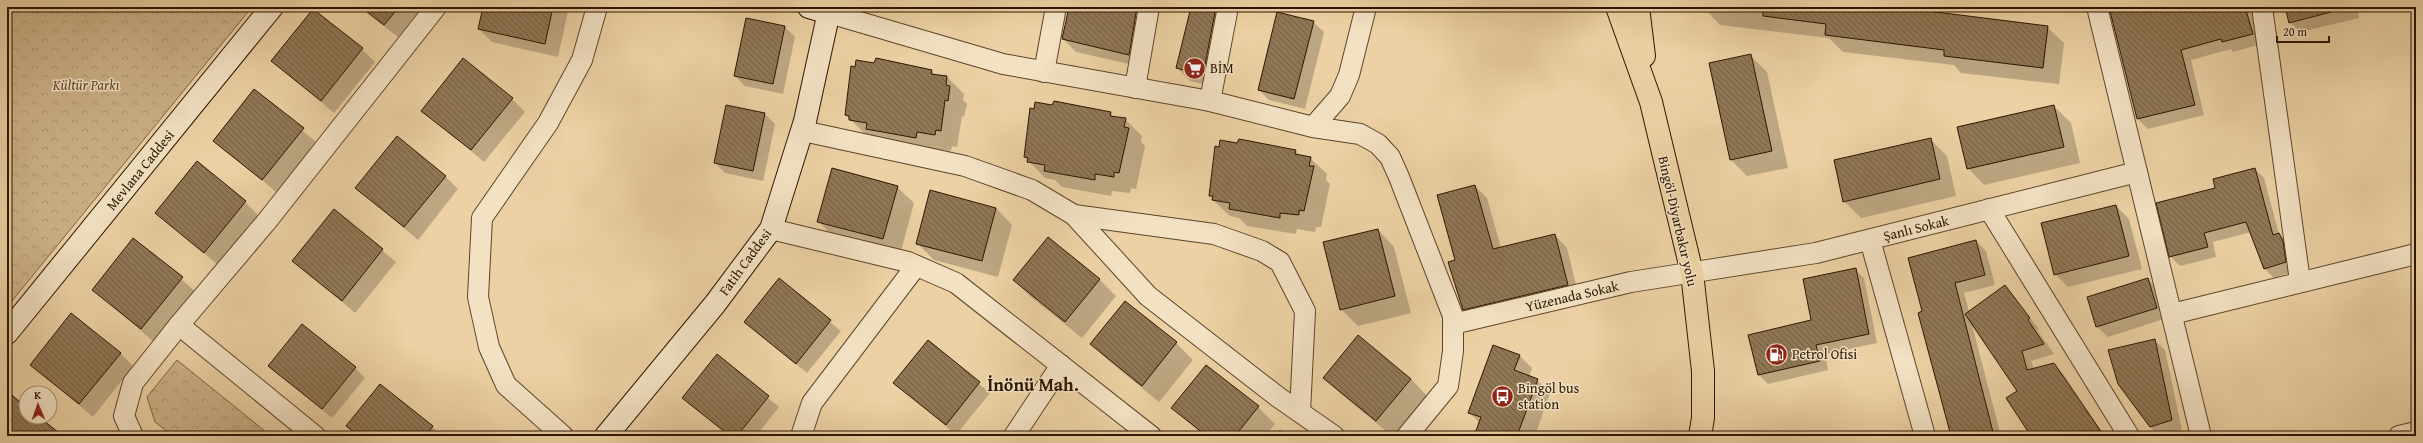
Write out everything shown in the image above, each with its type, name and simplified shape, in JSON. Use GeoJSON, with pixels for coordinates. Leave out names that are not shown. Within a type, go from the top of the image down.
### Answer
{"type":"FeatureCollection","features":[{"type":"Feature","properties":{"kind":"main road","name":"Bingöl-Diyarbakır yolu"},"geometry":{"type":"LineString","coordinates":[[1617,7],[1651,102]]}},
{"type":"Feature","properties":{"kind":"main road","name":"Bingöl-Diyarbakır yolu"},"geometry":{"type":"LineString","coordinates":[[1638,7],[1651,102],[1692,273],[1703,371],[1703,418],[1700,436]]}},
{"type":"Feature","properties":{"kind":"street","name":"Mevlana Caddesi"},"geometry":{"type":"LineString","coordinates":[[7,333],[272,7]]}},
{"type":"Feature","properties":{"kind":"street"},"geometry":{"type":"LineString","coordinates":[[133,436],[124,416],[133,383],[179,325],[267,221],[436,7]]}},
{"type":"Feature","properties":{"kind":"street"},"geometry":{"type":"LineString","coordinates":[[563,436],[506,385],[489,347],[478,297],[482,218],[548,123],[582,60],[597,7]]}},
{"type":"Feature","properties":{"kind":"street"},"geometry":{"type":"LineString","coordinates":[[1044,72],[1056,7]]}},
{"type":"Feature","properties":{"kind":"street"},"geometry":{"type":"LineString","coordinates":[[1135,88],[1149,7]]}},
{"type":"Feature","properties":{"kind":"street"},"geometry":{"type":"LineString","coordinates":[[1210,101],[1228,7]]}},
{"type":"Feature","properties":{"kind":"street"},"geometry":{"type":"LineString","coordinates":[[1312,127],[1340,96],[1349,75],[1366,7]]}},
{"type":"Feature","properties":{"kind":"street"},"geometry":{"type":"LineString","coordinates":[[2097,7],[2201,435]]}},
{"type":"Feature","properties":{"kind":"street"},"geometry":{"type":"LineString","coordinates":[[2262,7],[2300,281]]}},
{"type":"Feature","properties":{"kind":"street"},"geometry":{"type":"LineString","coordinates":[[823,9],[988,60],[1044,72],[1210,101],[1312,127],[1360,134],[1378,144],[1390,157],[1453,316],[1453,351],[1448,386],[1406,436]]}},
{"type":"Feature","properties":{"kind":"street","name":"Fatih Caddesi"},"geometry":{"type":"LineString","coordinates":[[606,436],[715,304],[771,229],[803,131],[823,9]]}},
{"type":"Feature","properties":{"kind":"street"},"geometry":{"type":"LineString","coordinates":[[803,131],[965,166],[1032,190],[1074,215],[1148,296],[1300,412],[1334,436]]}},
{"type":"Feature","properties":{"kind":"street","name":"Şanlı Sokak"},"geometry":{"type":"LineString","coordinates":[[1692,273],[1816,253],[2137,172]]}},
{"type":"Feature","properties":{"kind":"street"},"geometry":{"type":"LineString","coordinates":[[1989,209],[2129,436]]}},
{"type":"Feature","properties":{"kind":"street"},"geometry":{"type":"LineString","coordinates":[[1074,215],[1214,234],[1262,251],[1280,262],[1305,312],[1300,412]]}},
{"type":"Feature","properties":{"kind":"street"},"geometry":{"type":"LineString","coordinates":[[771,229],[916,266],[956,283],[1151,436]]}},
{"type":"Feature","properties":{"kind":"street"},"geometry":{"type":"LineString","coordinates":[[1870,240],[1926,436]]}},
{"type":"Feature","properties":{"kind":"street"},"geometry":{"type":"LineString","coordinates":[[2172,314],[2300,281],[2416,254]]}},
{"type":"Feature","properties":{"kind":"street"},"geometry":{"type":"LineString","coordinates":[[801,436],[812,403],[916,266]]}},
{"type":"Feature","properties":{"kind":"street","name":"Yüzenada Sokak"},"geometry":{"type":"LineString","coordinates":[[1453,324],[1632,282],[1692,273]]}},
{"type":"Feature","properties":{"kind":"street"},"geometry":{"type":"LineString","coordinates":[[179,325],[315,436]]}},
{"type":"Feature","properties":{"kind":"street"},"geometry":{"type":"LineString","coordinates":[[1014,436],[1061,366]]}},
{"type":"Feature","properties":{"kind":"street"},"geometry":{"type":"LineString","coordinates":[[2399,436],[2416,432]]}},
{"type":"Feature","properties":{"kind":"green space","name":"Kültür Parkı"},"geometry":{"type":"Polygon","coordinates":[[[7,7],[252,7],[7,307],[7,7]]]}},
{"type":"Feature","properties":{"kind":"green space"},"geometry":{"type":"Polygon","coordinates":[[[177,360],[271,436],[173,436],[155,422],[147,397],[177,360]]]}},
{"type":"Feature","properties":{"kind":"building"},"geometry":{"type":"Polygon","coordinates":[[[361,7],[399,7],[384,25],[361,7]]]}},
{"type":"Feature","properties":{"kind":"building"},"geometry":{"type":"Polygon","coordinates":[[[483,7],[553,7],[545,44],[478,29],[483,7]]]}},
{"type":"Feature","properties":{"kind":"building"},"geometry":{"type":"Polygon","coordinates":[[[1069,7],[1137,7],[1129,55],[1062,39],[1069,7]]]}},
{"type":"Feature","properties":{"kind":"building"},"geometry":{"type":"Polygon","coordinates":[[[1191,7],[1216,7],[1203,75],[1176,68],[1191,7]]]}},
{"type":"Feature","properties":{"kind":"building"},"geometry":{"type":"Polygon","coordinates":[[[1763,7],[1929,7],[1928,11],[2048,26],[2043,68],[1944,56],[1944,50],[1825,35],[1826,24],[1763,16],[1763,7]]]}},
{"type":"Feature","properties":{"kind":"building"},"geometry":{"type":"Polygon","coordinates":[[[2109,7],[2245,7],[2253,34],[2222,42],[2221,39],[2181,50],[2195,105],[2137,119],[2109,7]]]}},
{"type":"Feature","properties":{"kind":"building"},"geometry":{"type":"Polygon","coordinates":[[[2285,7],[2331,7],[2331,12],[2289,23],[2285,7]]]}},
{"type":"Feature","properties":{"kind":"building"},"geometry":{"type":"Polygon","coordinates":[[[313,9],[363,48],[321,101],[271,61],[313,9]]]}},
{"type":"Feature","properties":{"kind":"building"},"geometry":{"type":"Polygon","coordinates":[[[1277,12],[1314,21],[1294,99],[1258,90],[1277,12]]]}},
{"type":"Feature","properties":{"kind":"building"},"geometry":{"type":"Polygon","coordinates":[[[746,18],[785,26],[773,84],[734,76],[746,18]]]}},
{"type":"Feature","properties":{"kind":"building"},"geometry":{"type":"Polygon","coordinates":[[[1751,54],[1772,151],[1730,160],[1709,63],[1751,54]]]}},
{"type":"Feature","properties":{"kind":"building"},"geometry":{"type":"Polygon","coordinates":[[[463,58],[513,98],[471,150],[421,111],[463,58]]]}},
{"type":"Feature","properties":{"kind":"building"},"geometry":{"type":"Polygon","coordinates":[[[876,58],[932,70],[931,74],[947,76],[946,85],[950,86],[948,101],[945,100],[941,131],[936,130],[935,135],[917,132],[916,138],[866,129],[867,123],[849,120],[849,116],[845,115],[851,66],[855,67],[856,60],[874,63],[876,58]]]}},
{"type":"Feature","properties":{"kind":"building"},"geometry":{"type":"Polygon","coordinates":[[[254,89],[304,128],[262,180],[213,141],[254,89]]]}},
{"type":"Feature","properties":{"kind":"building"},"geometry":{"type":"Polygon","coordinates":[[[1054,101],[1111,112],[1110,116],[1126,118],[1124,127],[1129,128],[1119,173],[1114,172],[1114,177],[1095,174],[1095,180],[1044,171],[1045,165],[1027,162],[1028,158],[1024,157],[1030,108],[1034,109],[1035,102],[1052,105],[1054,101]]]}},
{"type":"Feature","properties":{"kind":"building"},"geometry":{"type":"Polygon","coordinates":[[[726,105],[765,113],[753,171],[714,163],[726,105]]]}},
{"type":"Feature","properties":{"kind":"building"},"geometry":{"type":"Polygon","coordinates":[[[2054,105],[2064,147],[1967,169],[1957,127],[2054,105]]]}},
{"type":"Feature","properties":{"kind":"building"},"geometry":{"type":"Polygon","coordinates":[[[397,136],[446,176],[404,227],[355,188],[397,136]]]}},
{"type":"Feature","properties":{"kind":"building"},"geometry":{"type":"Polygon","coordinates":[[[1931,138],[1940,179],[1843,202],[1834,160],[1931,138]]]}},
{"type":"Feature","properties":{"kind":"building"},"geometry":{"type":"Polygon","coordinates":[[[1239,139],[1296,150],[1295,154],[1311,157],[1309,166],[1314,166],[1304,211],[1299,210],[1299,215],[1280,213],[1280,218],[1229,209],[1230,203],[1212,200],[1213,196],[1209,196],[1215,146],[1219,147],[1220,140],[1237,143],[1239,139]]]}},
{"type":"Feature","properties":{"kind":"building"},"geometry":{"type":"Polygon","coordinates":[[[197,161],[246,201],[204,253],[155,213],[197,161]]]}},
{"type":"Feature","properties":{"kind":"building"},"geometry":{"type":"Polygon","coordinates":[[[832,168],[898,186],[883,239],[817,222],[832,168]]]}},
{"type":"Feature","properties":{"kind":"building"},"geometry":{"type":"Polygon","coordinates":[[[2255,168],[2273,235],[2279,233],[2283,241],[2286,262],[2264,269],[2246,222],[2204,233],[2208,247],[2169,257],[2156,203],[2215,188],[2213,179],[2255,168]]]}},
{"type":"Feature","properties":{"kind":"building"},"geometry":{"type":"Polygon","coordinates":[[[1475,185],[1493,249],[1555,234],[1568,285],[1463,310],[1448,262],[1455,260],[1437,195],[1475,185]]]}},
{"type":"Feature","properties":{"kind":"building"},"geometry":{"type":"Polygon","coordinates":[[[930,190],[996,208],[982,261],[916,244],[930,190]]]}},
{"type":"Feature","properties":{"kind":"building"},"geometry":{"type":"Polygon","coordinates":[[[2116,205],[2129,256],[2054,275],[2041,223],[2116,205]]]}},
{"type":"Feature","properties":{"kind":"building"},"geometry":{"type":"Polygon","coordinates":[[[334,209],[383,249],[342,301],[292,261],[334,209]]]}},
{"type":"Feature","properties":{"kind":"building"},"geometry":{"type":"Polygon","coordinates":[[[1378,229],[1395,296],[1340,310],[1323,242],[1378,229]]]}},
{"type":"Feature","properties":{"kind":"building"},"geometry":{"type":"Polygon","coordinates":[[[1048,237],[1100,279],[1065,322],[1013,280],[1048,237]]]}},
{"type":"Feature","properties":{"kind":"building"},"geometry":{"type":"Polygon","coordinates":[[[133,238],[183,277],[141,329],[92,290],[133,238]]]}},
{"type":"Feature","properties":{"kind":"building"},"geometry":{"type":"Polygon","coordinates":[[[1976,240],[1985,275],[1955,283],[1994,436],[1951,436],[1918,313],[1922,311],[1908,258],[1976,240]]]}},
{"type":"Feature","properties":{"kind":"building"},"geometry":{"type":"Polygon","coordinates":[[[1856,268],[1869,334],[1816,345],[1820,361],[1758,375],[1748,335],[1811,320],[1803,279],[1856,268]]]}},
{"type":"Feature","properties":{"kind":"building"},"geometry":{"type":"Polygon","coordinates":[[[779,278],[831,320],[796,364],[744,322],[779,278]]]}},
{"type":"Feature","properties":{"kind":"building"},"geometry":{"type":"Polygon","coordinates":[[[2148,278],[2157,308],[2096,327],[2087,297],[2148,278]]]}},
{"type":"Feature","properties":{"kind":"building"},"geometry":{"type":"Polygon","coordinates":[[[2005,285],[2030,318],[2028,320],[2044,344],[2022,351],[2027,370],[2054,363],[2104,436],[2031,436],[2006,398],[2017,391],[1965,314],[2005,285]]]}},
{"type":"Feature","properties":{"kind":"building"},"geometry":{"type":"Polygon","coordinates":[[[1125,301],[1177,342],[1142,386],[1090,344],[1125,301]]]}},
{"type":"Feature","properties":{"kind":"building"},"geometry":{"type":"Polygon","coordinates":[[[71,313],[121,353],[79,404],[58,387],[58,385],[55,385],[30,365],[71,313]]]}},
{"type":"Feature","properties":{"kind":"building"},"geometry":{"type":"Polygon","coordinates":[[[302,324],[356,367],[322,409],[268,366],[302,324]]]}},
{"type":"Feature","properties":{"kind":"building"},"geometry":{"type":"Polygon","coordinates":[[[1358,335],[1411,379],[1376,421],[1323,378],[1358,335]]]}},
{"type":"Feature","properties":{"kind":"building"},"geometry":{"type":"Polygon","coordinates":[[[2155,339],[2172,420],[2150,427],[2118,384],[2108,350],[2155,339]]]}},
{"type":"Feature","properties":{"kind":"building"},"geometry":{"type":"Polygon","coordinates":[[[928,340],[980,382],[946,425],[893,383],[928,340]]]}},
{"type":"Feature","properties":{"kind":"building","name":"Bingöl bus station"},"geometry":{"type":"Polygon","coordinates":[[[1493,345],[1520,355],[1514,370],[1538,379],[1517,436],[1474,436],[1481,417],[1468,413],[1493,345]]]}},
{"type":"Feature","properties":{"kind":"building"},"geometry":{"type":"Polygon","coordinates":[[[717,354],[769,396],[737,436],[730,436],[682,398],[717,354]]]}},
{"type":"Feature","properties":{"kind":"building"},"geometry":{"type":"Polygon","coordinates":[[[1206,365],[1259,406],[1235,436],[1207,436],[1171,408],[1206,365]]]}},
{"type":"Feature","properties":{"kind":"building"},"geometry":{"type":"Polygon","coordinates":[[[380,384],[433,426],[426,436],[359,436],[346,426],[380,384]]]}},
{"type":"Feature","properties":{"kind":"building"},"geometry":{"type":"Polygon","coordinates":[[[7,391],[18,400],[18,425],[49,425],[63,436],[7,436],[7,391]]]}},
{"type":"Feature","properties":{"kind":"place","name":"BİM"},"geometry":{"type":"Point","coordinates":[1195,68]}},
{"type":"Feature","properties":{"kind":"place","name":"Petrol Ofisi"},"geometry":{"type":"Point","coordinates":[1777,354]}},
{"type":"Feature","properties":{"kind":"place","name":"Bingöl bus station"},"geometry":{"type":"Point","coordinates":[1503,396]}},
{"type":"Feature","properties":{"kind":"district","name":"İnönü Mah."},"geometry":{"type":"Point","coordinates":[1033,384]}}]}
